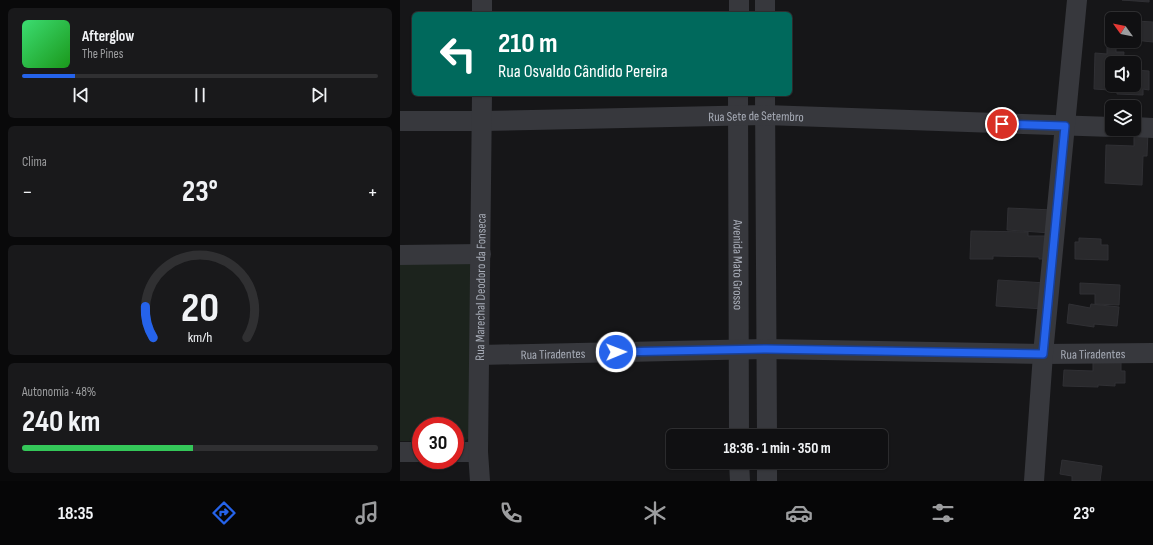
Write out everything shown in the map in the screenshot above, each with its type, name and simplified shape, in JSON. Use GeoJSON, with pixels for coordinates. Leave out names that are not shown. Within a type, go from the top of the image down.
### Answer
{"type":"FeatureCollection","features":[{"type":"Feature","properties":{"kind":"street"},"geometry":{"type":"LineString","coordinates":[[482,0],[482,12]]}},
{"type":"Feature","properties":{"kind":"street"},"geometry":{"type":"LineString","coordinates":[[739,0],[739,12]]}},
{"type":"Feature","properties":{"kind":"street"},"geometry":{"type":"LineString","coordinates":[[765,0],[765,12]]}},
{"type":"Feature","properties":{"kind":"street"},"geometry":{"type":"LineString","coordinates":[[1034,481],[1043,354],[1077,0]]}},
{"type":"Feature","properties":{"kind":"street","name":"Rua Marechal Deodoro da Fonseca"},"geometry":{"type":"LineString","coordinates":[[480,481],[478,452],[482,96]]}},
{"type":"Feature","properties":{"kind":"street","name":"Avenida Mato Grosso"},"geometry":{"type":"LineString","coordinates":[[738,96],[739,429]]}},
{"type":"Feature","properties":{"kind":"street"},"geometry":{"type":"LineString","coordinates":[[765,96],[767,429]]}},
{"type":"Feature","properties":{"kind":"street","name":"Rua Sete de Setembro"},"geometry":{"type":"LineString","coordinates":[[400,121],[765,116],[1105,127]]}},
{"type":"Feature","properties":{"kind":"street"},"geometry":{"type":"LineString","coordinates":[[1141,127],[1153,128]]}},
{"type":"Feature","properties":{"kind":"street"},"geometry":{"type":"LineString","coordinates":[[400,255],[481,254]]}},
{"type":"Feature","properties":{"kind":"street","name":"Rua Tiradentes"},"geometry":{"type":"LineString","coordinates":[[480,355],[767,349],[1043,354],[1153,353]]}},
{"type":"Feature","properties":{"kind":"street"},"geometry":{"type":"LineString","coordinates":[[400,452],[412,452]]}},
{"type":"Feature","properties":{"kind":"street"},"geometry":{"type":"LineString","coordinates":[[464,452],[478,452]]}},
{"type":"Feature","properties":{"kind":"street"},"geometry":{"type":"LineString","coordinates":[[739,469],[740,481]]}},
{"type":"Feature","properties":{"kind":"street"},"geometry":{"type":"LineString","coordinates":[[767,469],[767,481]]}},
{"type":"Feature","properties":{"kind":"shaded area"},"geometry":{"type":"Polygon","coordinates":[[[400,263],[470,264],[474,271],[469,438],[464,441],[464,417],[412,417],[412,441],[400,441],[400,263]]]}},
{"type":"Feature","properties":{"kind":"building"},"geometry":{"type":"Polygon","coordinates":[[[1122,0],[1149,0],[1149,2],[1122,0]]]}},
{"type":"Feature","properties":{"kind":"building"},"geometry":{"type":"Polygon","coordinates":[[[1141,21],[1153,22],[1153,42],[1141,41],[1141,21]]]}},
{"type":"Feature","properties":{"kind":"building"},"geometry":{"type":"Polygon","coordinates":[[[1107,48],[1116,48],[1116,52],[1124,52],[1124,56],[1105,56],[1105,90],[1094,89],[1095,53],[1107,54],[1107,48]]]}},
{"type":"Feature","properties":{"kind":"building"},"geometry":{"type":"Polygon","coordinates":[[[1141,70],[1149,71],[1149,90],[1143,89],[1143,95],[1117,94],[1117,92],[1141,92],[1141,70]]]}},
{"type":"Feature","properties":{"kind":"building"},"geometry":{"type":"Polygon","coordinates":[[[1141,130],[1148,131],[1147,156],[1143,156],[1142,185],[1105,183],[1106,145],[1134,146],[1134,136],[1141,136],[1141,130]]]}},
{"type":"Feature","properties":{"kind":"building"},"geometry":{"type":"Polygon","coordinates":[[[1008,208],[1053,210],[1051,233],[1007,230],[1008,208]]]}},
{"type":"Feature","properties":{"kind":"building"},"geometry":{"type":"Polygon","coordinates":[[[971,231],[1028,232],[1028,236],[1050,236],[1050,259],[1039,259],[1039,257],[993,256],[993,259],[970,259],[971,231]]]}},
{"type":"Feature","properties":{"kind":"building"},"geometry":{"type":"Polygon","coordinates":[[[1079,238],[1101,239],[1101,245],[1108,245],[1108,260],[1075,259],[1075,242],[1079,242],[1079,238]]]}},
{"type":"Feature","properties":{"kind":"building"},"geometry":{"type":"Polygon","coordinates":[[[998,280],[1046,283],[1044,309],[996,306],[998,280]]]}},
{"type":"Feature","properties":{"kind":"building"},"geometry":{"type":"Polygon","coordinates":[[[1080,283],[1120,285],[1119,305],[1095,304],[1095,294],[1080,294],[1080,283]]]}},
{"type":"Feature","properties":{"kind":"building"},"geometry":{"type":"Polygon","coordinates":[[[1069,304],[1090,308],[1091,304],[1119,307],[1117,326],[1094,324],[1094,327],[1067,323],[1069,304]]]}},
{"type":"Feature","properties":{"kind":"building"},"geometry":{"type":"Polygon","coordinates":[[[1093,361],[1121,362],[1121,371],[1125,371],[1125,383],[1115,383],[1115,386],[1098,385],[1098,387],[1063,386],[1064,370],[1093,371],[1093,361]]]}},
{"type":"Feature","properties":{"kind":"building"},"geometry":{"type":"Polygon","coordinates":[[[1062,460],[1102,466],[1100,481],[1072,481],[1072,476],[1060,474],[1062,460]]]}},
{"type":"Feature","properties":{"kind":"route"},"geometry":{"type":"LineString","coordinates":[[616,352],[767,349],[1043,354],[1065,126],[1002,124]]}}]}
